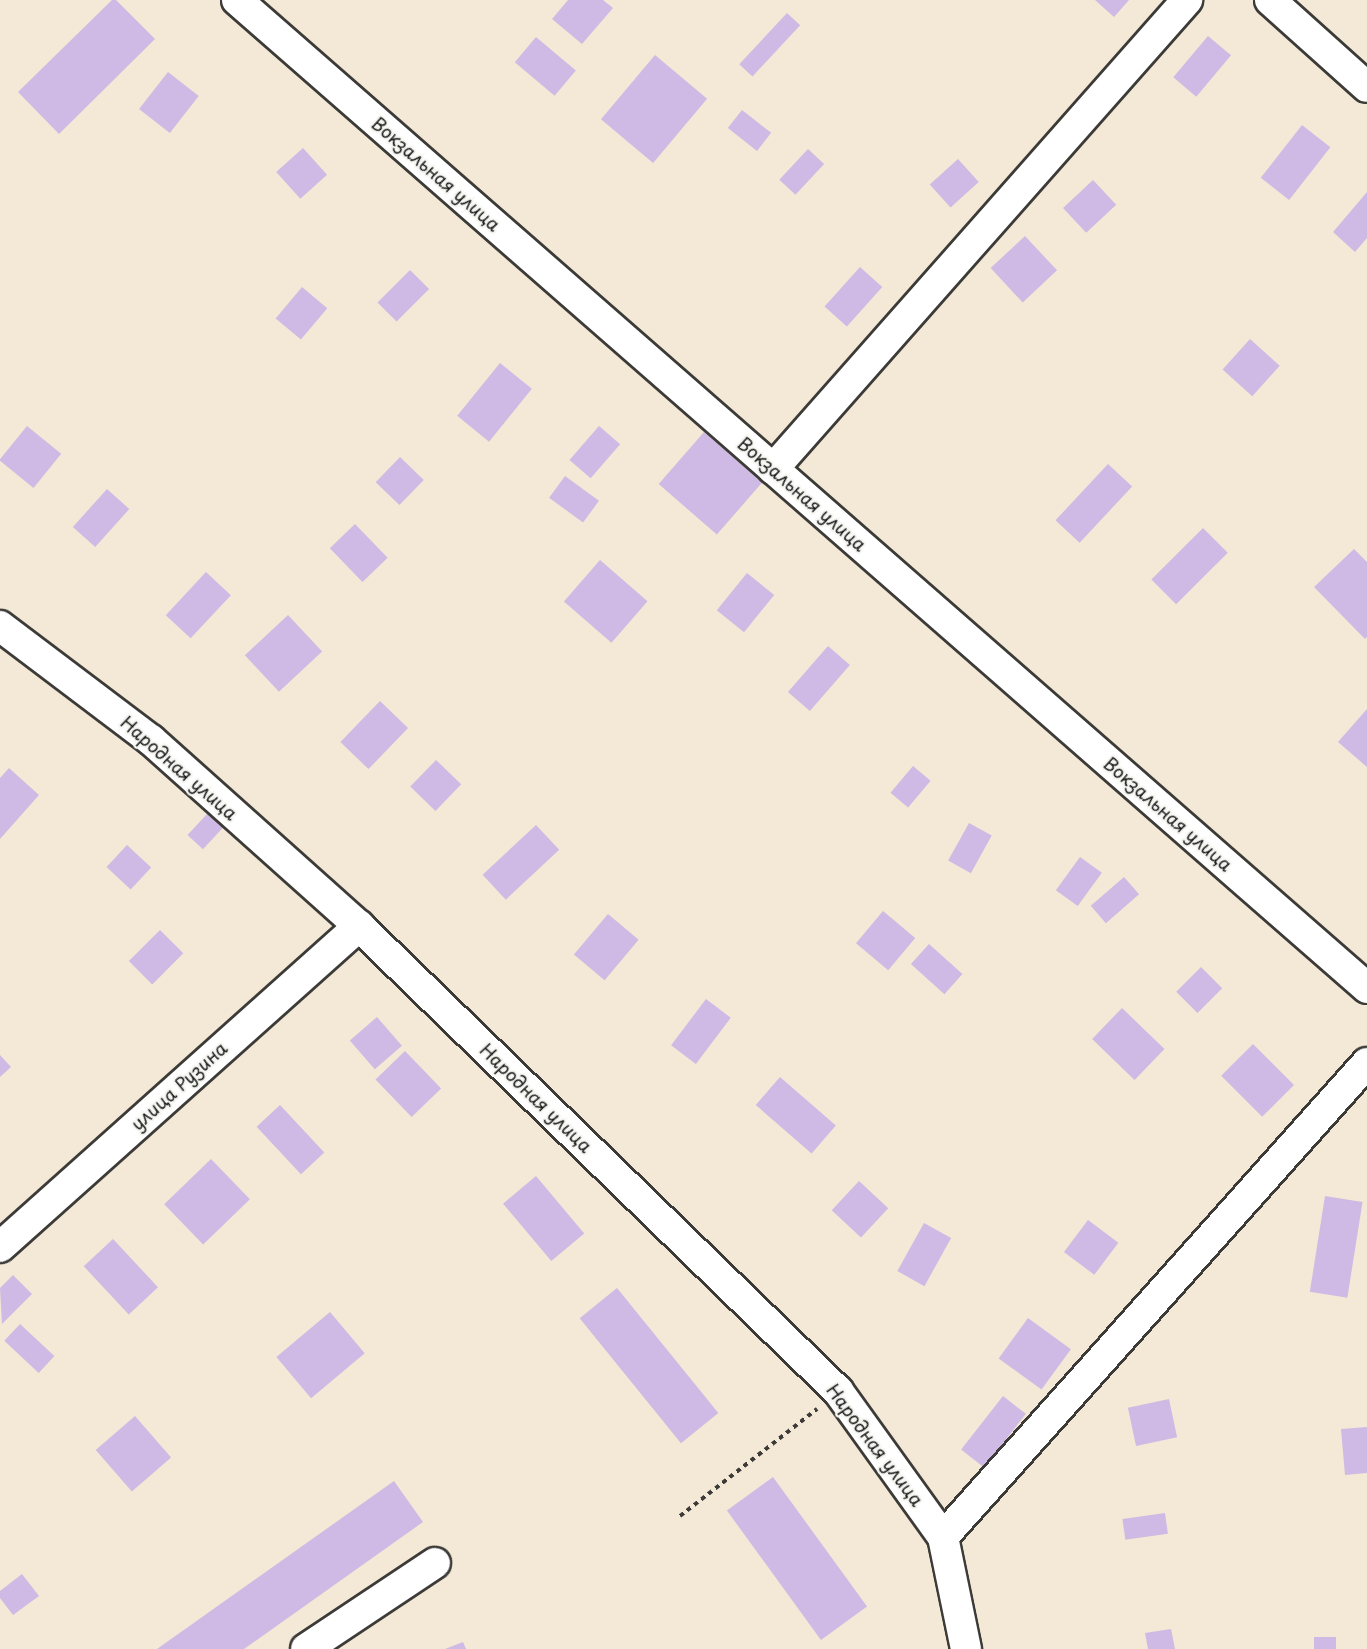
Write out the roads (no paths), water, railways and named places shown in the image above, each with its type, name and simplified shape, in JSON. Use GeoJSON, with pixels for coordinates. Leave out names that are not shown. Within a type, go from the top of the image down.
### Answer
{"type":"FeatureCollection","features":[{"type":"Feature","properties":{"kind":"street","name":"Вокзальная улица"},"geometry":{"type":"LineString","coordinates":[[237,0],[1367,988]]}},
{"type":"Feature","properties":{"kind":"street"},"geometry":{"type":"LineString","coordinates":[[773,469],[1187,0]]}},
{"type":"Feature","properties":{"kind":"street"},"geometry":{"type":"LineString","coordinates":[[1270,0],[1367,87]]}},
{"type":"Feature","properties":{"kind":"street","name":"Народная улица"},"geometry":{"type":"LineString","coordinates":[[0,626],[150,740],[359,926],[838,1391],[943,1538],[966,1649]]}},
{"type":"Feature","properties":{"kind":"street","name":"улица Рузина"},"geometry":{"type":"LineString","coordinates":[[0,1247],[359,926]]}},
{"type":"Feature","properties":{"kind":"street"},"geometry":{"type":"LineString","coordinates":[[943,1538],[1367,1063]]}},
{"type":"Feature","properties":{"kind":"street"},"geometry":{"type":"LineString","coordinates":[[306,1649],[435,1563]]}}]}
